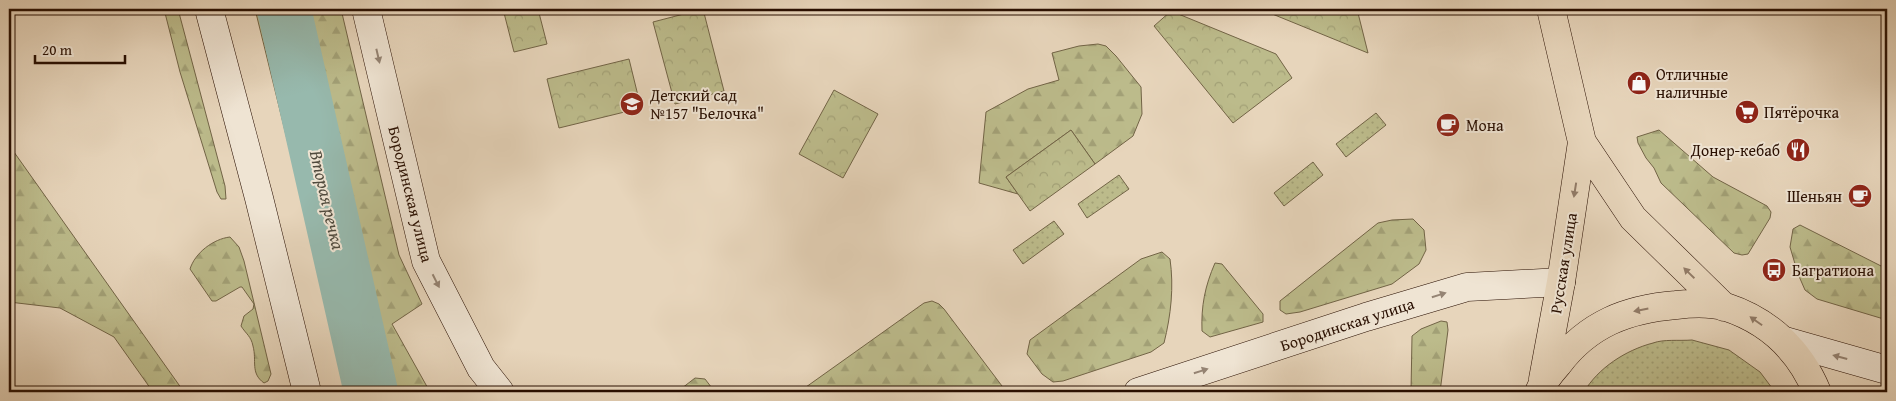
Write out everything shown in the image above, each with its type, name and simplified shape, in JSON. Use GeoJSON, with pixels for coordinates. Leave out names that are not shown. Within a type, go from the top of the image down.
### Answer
{"type":"FeatureCollection","features":[{"type":"Feature","properties":{"kind":"main road"},"geometry":{"type":"LineString","coordinates":[[209,9],[259,198],[307,392]]}},
{"type":"Feature","properties":{"kind":"main road","name":"Бородинская улица"},"geometry":{"type":"LineString","coordinates":[[366,9],[426,261],[481,368],[500,392]]}},
{"type":"Feature","properties":{"kind":"main road","name":"Русская улица"},"geometry":{"type":"LineString","coordinates":[[1551,9],[1582,142],[1633,218],[1724,307]]}},
{"type":"Feature","properties":{"kind":"main road","name":"Русская улица"},"geometry":{"type":"LineString","coordinates":[[1541,388],[1561,282],[1582,142]]}},
{"type":"Feature","properties":{"kind":"main road","name":"Бородинская улица"},"geometry":{"type":"LineString","coordinates":[[1138,392],[1366,317],[1466,287],[1561,282]]}},
{"type":"Feature","properties":{"kind":"main road"},"geometry":{"type":"LineString","coordinates":[[1541,388],[1578,341],[1603,324],[1631,312],[1661,306],[1697,303],[1724,307],[1748,316],[1785,341],[1887,370]]}},
{"type":"Feature","properties":{"kind":"main road"},"geometry":{"type":"LineString","coordinates":[[1785,341],[1809,373],[1817,392]]}},
{"type":"Feature","properties":{"kind":"green space"},"geometry":{"type":"Polygon","coordinates":[[[164,9],[178,9],[225,186],[226,199],[221,199],[217,192],[180,72],[164,9]]]}},
{"type":"Feature","properties":{"kind":"green space"},"geometry":{"type":"Polygon","coordinates":[[[255,9],[341,9],[399,255],[422,304],[392,324],[430,392],[347,392],[334,330],[255,9]]]}},
{"type":"Feature","properties":{"kind":"green space"},"geometry":{"type":"Polygon","coordinates":[[[503,9],[538,9],[547,44],[514,52],[503,9]]]}},
{"type":"Feature","properties":{"kind":"green space"},"geometry":{"type":"Polygon","coordinates":[[[703,9],[724,91],[675,104],[653,22],[703,9]]]}},
{"type":"Feature","properties":{"kind":"green space"},"geometry":{"type":"Polygon","coordinates":[[[1260,9],[1357,9],[1368,53],[1260,9]]]}},
{"type":"Feature","properties":{"kind":"green space"},"geometry":{"type":"Polygon","coordinates":[[[1171,11],[1276,54],[1292,78],[1233,123],[1154,26],[1171,11]]]}},
{"type":"Feature","properties":{"kind":"green space"},"geometry":{"type":"Polygon","coordinates":[[[1098,44],[1106,46],[1116,56],[1141,87],[1142,114],[1133,136],[1095,164],[1071,130],[1006,177],[1018,194],[979,183],[986,112],[1028,89],[1059,80],[1052,53],[1079,46],[1098,44]]]}},
{"type":"Feature","properties":{"kind":"green space"},"geometry":{"type":"Polygon","coordinates":[[[629,59],[641,108],[559,128],[547,79],[629,59]]]}},
{"type":"Feature","properties":{"kind":"green space"},"geometry":{"type":"Polygon","coordinates":[[[834,90],[878,114],[843,178],[799,154],[834,90]]]}},
{"type":"Feature","properties":{"kind":"green space"},"geometry":{"type":"Polygon","coordinates":[[[1376,113],[1386,125],[1346,157],[1336,144],[1376,113]]]}},
{"type":"Feature","properties":{"kind":"green space"},"geometry":{"type":"Polygon","coordinates":[[[1071,130],[1095,164],[1030,211],[1006,177],[1071,130]]]}},
{"type":"Feature","properties":{"kind":"green space"},"geometry":{"type":"Polygon","coordinates":[[[1659,130],[1713,177],[1767,206],[1771,212],[1770,218],[1748,254],[1734,253],[1661,183],[1638,143],[1637,137],[1659,130]]]}},
{"type":"Feature","properties":{"kind":"green space"},"geometry":{"type":"Polygon","coordinates":[[[9,145],[184,392],[153,392],[114,337],[60,308],[9,302],[9,145]]]}},
{"type":"Feature","properties":{"kind":"green space"},"geometry":{"type":"Polygon","coordinates":[[[1313,162],[1323,175],[1284,206],[1274,193],[1313,162]]]}},
{"type":"Feature","properties":{"kind":"green space"},"geometry":{"type":"Polygon","coordinates":[[[1119,175],[1129,189],[1087,218],[1078,204],[1119,175]]]}},
{"type":"Feature","properties":{"kind":"green space"},"geometry":{"type":"Polygon","coordinates":[[[1413,219],[1424,230],[1426,250],[1419,264],[1392,284],[1300,312],[1286,314],[1280,310],[1280,301],[1378,223],[1413,219]]]}},
{"type":"Feature","properties":{"kind":"green space"},"geometry":{"type":"Polygon","coordinates":[[[1054,221],[1064,234],[1023,264],[1013,250],[1054,221]]]}},
{"type":"Feature","properties":{"kind":"green space"},"geometry":{"type":"Polygon","coordinates":[[[1800,225],[1887,269],[1887,320],[1817,299],[1805,290],[1790,247],[1793,229],[1800,225]]]}},
{"type":"Feature","properties":{"kind":"green space"},"geometry":{"type":"Polygon","coordinates":[[[230,237],[239,247],[244,261],[271,374],[268,381],[264,383],[255,371],[254,351],[251,340],[241,326],[244,316],[253,309],[254,304],[242,287],[216,301],[212,301],[190,269],[200,252],[217,241],[230,237]]]}},
{"type":"Feature","properties":{"kind":"green space"},"geometry":{"type":"Polygon","coordinates":[[[1162,252],[1170,259],[1172,280],[1170,312],[1164,343],[1151,352],[1063,381],[1053,382],[1042,374],[1027,354],[1030,340],[1141,259],[1162,252]]]}},
{"type":"Feature","properties":{"kind":"green space"},"geometry":{"type":"Polygon","coordinates":[[[1215,263],[1222,264],[1263,314],[1263,322],[1210,337],[1202,331],[1204,296],[1215,263]]]}},
{"type":"Feature","properties":{"kind":"green space"},"geometry":{"type":"Polygon","coordinates":[[[932,301],[944,309],[1002,386],[1001,392],[799,392],[924,303],[932,301]]]}},
{"type":"Feature","properties":{"kind":"green space"},"geometry":{"type":"Polygon","coordinates":[[[1441,321],[1447,322],[1448,330],[1440,392],[1411,392],[1412,336],[1421,329],[1441,321]]]}},
{"type":"Feature","properties":{"kind":"green space"},"geometry":{"type":"Polygon","coordinates":[[[1692,340],[1729,350],[1760,372],[1775,392],[1584,392],[1605,368],[1633,350],[1657,342],[1692,340]]]}},
{"type":"Feature","properties":{"kind":"green space"},"geometry":{"type":"Polygon","coordinates":[[[695,378],[705,379],[715,392],[677,392],[695,378]]]}},
{"type":"Feature","properties":{"kind":"waterway","name":"Вторая речка"},"geometry":{"type":"LineString","coordinates":[[284,9],[371,392]]}},
{"type":"Feature","properties":{"kind":"place","name":"Отличные наличные"},"geometry":{"type":"Point","coordinates":[1639,83]}},
{"type":"Feature","properties":{"kind":"place","name":"Детский сад №157 \"Белочка\""},"geometry":{"type":"Point","coordinates":[632,104]}},
{"type":"Feature","properties":{"kind":"place","name":"Пятёрочка"},"geometry":{"type":"Point","coordinates":[1747,112]}},
{"type":"Feature","properties":{"kind":"place","name":"Мона"},"geometry":{"type":"Point","coordinates":[1448,125]}},
{"type":"Feature","properties":{"kind":"place","name":"Донер-кебаб"},"geometry":{"type":"Point","coordinates":[1798,150]}},
{"type":"Feature","properties":{"kind":"place","name":"Шеньян"},"geometry":{"type":"Point","coordinates":[1860,196]}},
{"type":"Feature","properties":{"kind":"place","name":"Багратиона"},"geometry":{"type":"Point","coordinates":[1774,270]}}]}
